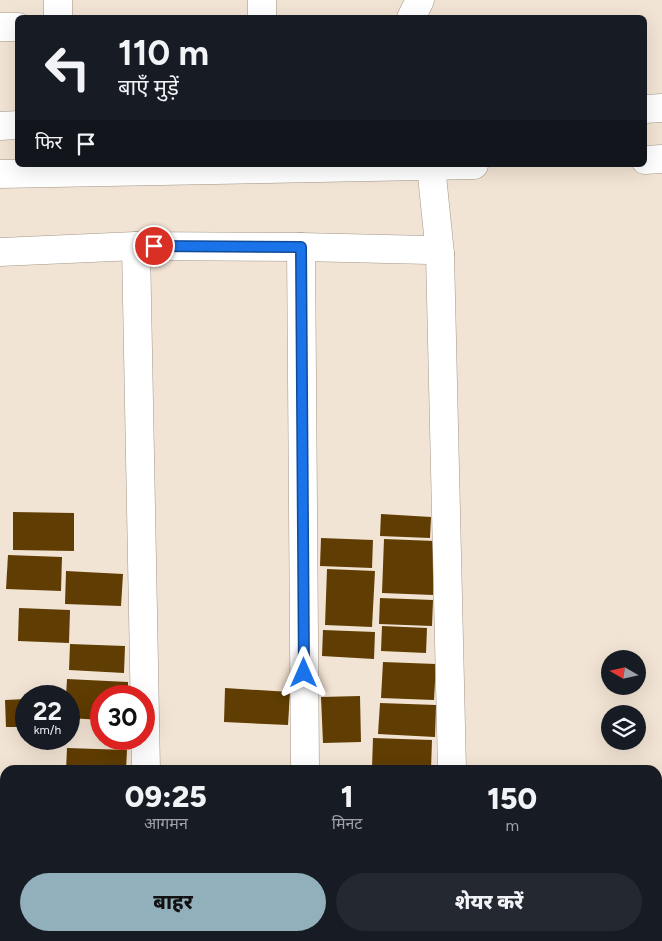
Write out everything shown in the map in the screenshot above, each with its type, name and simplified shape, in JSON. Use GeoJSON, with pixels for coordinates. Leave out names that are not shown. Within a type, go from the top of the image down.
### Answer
{"type":"FeatureCollection","features":[{"type":"Feature","properties":{"kind":"street"},"geometry":{"type":"LineString","coordinates":[[58,0],[58,15]]}},
{"type":"Feature","properties":{"kind":"street"},"geometry":{"type":"LineString","coordinates":[[262,0],[262,15]]}},
{"type":"Feature","properties":{"kind":"street"},"geometry":{"type":"LineString","coordinates":[[412,15],[420,0]]}},
{"type":"Feature","properties":{"kind":"street"},"geometry":{"type":"LineString","coordinates":[[0,27],[15,27]]}},
{"type":"Feature","properties":{"kind":"street"},"geometry":{"type":"LineString","coordinates":[[647,109],[662,108]]}},
{"type":"Feature","properties":{"kind":"street"},"geometry":{"type":"LineString","coordinates":[[0,126],[15,125]]}},
{"type":"Feature","properties":{"kind":"street"},"geometry":{"type":"LineString","coordinates":[[647,160],[662,159]]}},
{"type":"Feature","properties":{"kind":"street"},"geometry":{"type":"LineString","coordinates":[[0,174],[133,168],[232,167]]}},
{"type":"Feature","properties":{"kind":"street"},"geometry":{"type":"LineString","coordinates":[[431,167],[440,254],[452,765]]}},
{"type":"Feature","properties":{"kind":"street"},"geometry":{"type":"LineString","coordinates":[[0,252],[136,246],[429,250],[440,254]]}},
{"type":"Feature","properties":{"kind":"street"},"geometry":{"type":"LineString","coordinates":[[136,246],[146,765]]}},
{"type":"Feature","properties":{"kind":"street"},"geometry":{"type":"LineString","coordinates":[[301,247],[305,765]]}},
{"type":"Feature","properties":{"kind":"building"},"geometry":{"type":"Polygon","coordinates":[[[13,512],[74,513],[74,551],[13,550],[13,512]]]}},
{"type":"Feature","properties":{"kind":"building"},"geometry":{"type":"Polygon","coordinates":[[[381,514],[431,517],[430,538],[380,536],[381,514]]]}},
{"type":"Feature","properties":{"kind":"building"},"geometry":{"type":"Polygon","coordinates":[[[321,538],[373,540],[372,568],[320,566],[321,538]]]}},
{"type":"Feature","properties":{"kind":"building"},"geometry":{"type":"Polygon","coordinates":[[[384,539],[435,541],[433,595],[382,593],[384,539]]]}},
{"type":"Feature","properties":{"kind":"building"},"geometry":{"type":"Polygon","coordinates":[[[8,555],[62,557],[61,591],[6,589],[8,555]]]}},
{"type":"Feature","properties":{"kind":"building"},"geometry":{"type":"Polygon","coordinates":[[[327,569],[375,571],[372,627],[325,625],[327,569]]]}},
{"type":"Feature","properties":{"kind":"building"},"geometry":{"type":"Polygon","coordinates":[[[66,571],[123,574],[121,606],[65,604],[66,571]]]}},
{"type":"Feature","properties":{"kind":"building"},"geometry":{"type":"Polygon","coordinates":[[[380,598],[433,600],[432,626],[379,624],[380,598]]]}},
{"type":"Feature","properties":{"kind":"building"},"geometry":{"type":"Polygon","coordinates":[[[19,608],[70,610],[69,643],[18,641],[19,608]]]}},
{"type":"Feature","properties":{"kind":"building"},"geometry":{"type":"Polygon","coordinates":[[[382,626],[427,628],[426,653],[381,651],[382,626]]]}},
{"type":"Feature","properties":{"kind":"building"},"geometry":{"type":"Polygon","coordinates":[[[323,630],[375,632],[374,659],[322,656],[323,630]]]}},
{"type":"Feature","properties":{"kind":"building"},"geometry":{"type":"Polygon","coordinates":[[[70,644],[125,646],[124,673],[69,670],[70,644]]]}},
{"type":"Feature","properties":{"kind":"building"},"geometry":{"type":"Polygon","coordinates":[[[383,662],[436,664],[434,700],[381,698],[383,662]]]}},
{"type":"Feature","properties":{"kind":"building"},"geometry":{"type":"Polygon","coordinates":[[[67,679],[128,682],[128,685],[90,685],[90,719],[80,719],[80,685],[67,685],[67,679]]]}},
{"type":"Feature","properties":{"kind":"building"},"geometry":{"type":"Polygon","coordinates":[[[225,688],[290,692],[288,725],[224,722],[225,688]]]}},
{"type":"Feature","properties":{"kind":"building"},"geometry":{"type":"Polygon","coordinates":[[[360,696],[361,742],[323,743],[321,697],[360,696]]]}},
{"type":"Feature","properties":{"kind":"building"},"geometry":{"type":"Polygon","coordinates":[[[5,700],[15,700],[15,727],[6,727],[5,700]]]}},
{"type":"Feature","properties":{"kind":"building"},"geometry":{"type":"Polygon","coordinates":[[[380,703],[436,705],[435,737],[378,734],[380,703]]]}},
{"type":"Feature","properties":{"kind":"building"},"geometry":{"type":"Polygon","coordinates":[[[373,738],[432,740],[431,765],[372,765],[373,738]]]}},
{"type":"Feature","properties":{"kind":"building"},"geometry":{"type":"Polygon","coordinates":[[[80,748],[127,750],[126,765],[66,765],[67,750],[80,750],[80,748]]]}},
{"type":"Feature","properties":{"kind":"route"},"geometry":{"type":"LineString","coordinates":[[154,246],[301,247],[304,673]]}}]}
